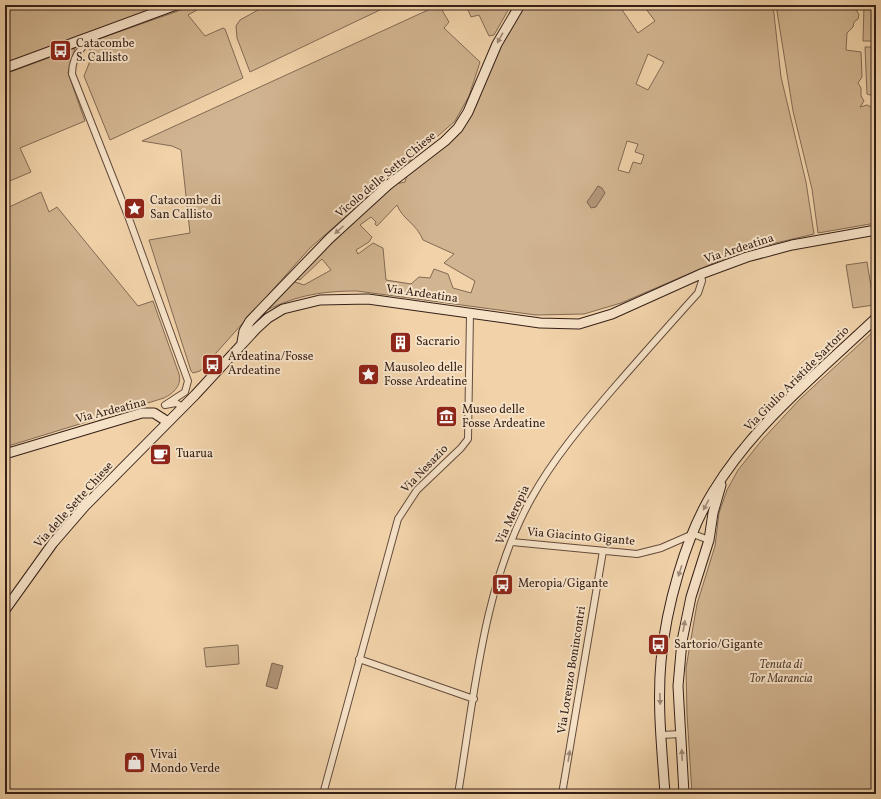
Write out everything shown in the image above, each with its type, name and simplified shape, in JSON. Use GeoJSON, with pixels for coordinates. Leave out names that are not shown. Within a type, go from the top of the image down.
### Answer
{"type":"FeatureCollection","features":[{"type":"Feature","properties":{"kind":"main road"},"geometry":{"type":"LineString","coordinates":[[5,68],[176,5]]}},
{"type":"Feature","properties":{"kind":"main road","name":"Vicolo delle Sette Chiese"},"geometry":{"type":"LineString","coordinates":[[242,343],[244,331],[250,321],[319,249],[382,190],[445,141],[458,128],[468,112],[498,40],[520,5]]}},
{"type":"Feature","properties":{"kind":"main road","name":"Via Ardeatina"},"geometry":{"type":"LineString","coordinates":[[5,454],[142,414],[157,414],[168,422],[184,407],[256,329],[273,315],[295,306],[320,300],[350,298],[375,299],[544,323],[579,324],[612,314],[640,303],[702,274],[747,257],[779,248],[876,230]]}},
{"type":"Feature","properties":{"kind":"main road","name":"Via Giulio Aristide Sartorio"},"geometry":{"type":"LineString","coordinates":[[665,794],[659,690],[664,636],[673,595],[693,534],[706,504],[748,444],[770,419],[876,318]]}},
{"type":"Feature","properties":{"kind":"main road","name":"Via delle Sette Chiese"},"geometry":{"type":"LineString","coordinates":[[5,610],[61,533],[97,493],[168,422]]}},
{"type":"Feature","properties":{"kind":"main road","name":"Via Giulio Aristide Sartorio"},"geometry":{"type":"LineString","coordinates":[[684,794],[678,686],[682,641],[691,596],[709,540],[713,513],[723,478]]}},
{"type":"Feature","properties":{"kind":"street"},"geometry":{"type":"LineString","coordinates":[[80,40],[82,48],[75,57],[72,74],[125,207],[188,381],[185,392],[164,405],[176,403],[184,407]]}},
{"type":"Feature","properties":{"kind":"street","name":"Via Meropia"},"geometry":{"type":"LineString","coordinates":[[458,794],[492,600],[512,542],[531,498],[556,458],[578,430],[698,293],[702,281],[702,274]]}},
{"type":"Feature","properties":{"kind":"street","name":"Via Nesazio"},"geometry":{"type":"LineString","coordinates":[[323,794],[398,519],[417,490],[461,448],[468,439],[470,313]]}},
{"type":"Feature","properties":{"kind":"street"},"geometry":{"type":"LineString","coordinates":[[693,534],[709,540]]}},
{"type":"Feature","properties":{"kind":"street","name":"Via Giacinto Gigante"},"geometry":{"type":"LineString","coordinates":[[512,542],[603,550],[629,554],[645,552],[672,544],[693,534]]}},
{"type":"Feature","properties":{"kind":"street","name":"Via Lorenzo Bonincontri"},"geometry":{"type":"LineString","coordinates":[[562,794],[603,550]]}},
{"type":"Feature","properties":{"kind":"street"},"geometry":{"type":"LineString","coordinates":[[359,659],[474,699]]}},
{"type":"Feature","properties":{"kind":"street"},"geometry":{"type":"LineString","coordinates":[[661,735],[681,734]]}},
{"type":"Feature","properties":{"kind":"green space"},"geometry":{"type":"Polygon","coordinates":[[[5,5],[165,5],[5,63],[5,5]]]}},
{"type":"Feature","properties":{"kind":"green space"},"geometry":{"type":"Polygon","coordinates":[[[195,5],[197,10],[188,15],[205,36],[223,28],[225,29],[243,78],[110,140],[84,76],[90,61],[94,59],[87,43],[195,5]]]}},
{"type":"Feature","properties":{"kind":"green space"},"geometry":{"type":"Polygon","coordinates":[[[267,5],[384,5],[382,9],[250,72],[237,38],[236,26],[240,20],[267,5]]]}},
{"type":"Feature","properties":{"kind":"green space"},"geometry":{"type":"Polygon","coordinates":[[[439,5],[449,22],[444,28],[480,62],[469,96],[455,121],[310,248],[200,371],[193,373],[191,371],[149,240],[190,233],[181,150],[172,146],[142,141],[439,5]]]}},
{"type":"Feature","properties":{"kind":"green space"},"geometry":{"type":"Polygon","coordinates":[[[466,5],[511,5],[494,35],[489,36],[479,15],[471,17],[466,5]]]}},
{"type":"Feature","properties":{"kind":"green space"},"geometry":{"type":"Polygon","coordinates":[[[523,5],[622,5],[620,7],[638,33],[655,21],[643,5],[773,5],[781,77],[806,182],[814,234],[742,251],[621,303],[584,314],[536,315],[357,291],[322,293],[300,297],[267,310],[292,281],[304,285],[331,270],[322,259],[300,280],[295,278],[395,184],[405,182],[407,175],[453,137],[494,53],[523,5]],[[648,54],[636,84],[648,90],[664,62],[648,54]],[[627,141],[618,170],[629,173],[633,162],[641,164],[644,155],[635,152],[638,144],[627,141]],[[397,205],[377,226],[375,224],[376,222],[371,217],[360,225],[372,237],[369,242],[356,250],[358,254],[373,243],[383,248],[386,280],[411,284],[419,277],[430,278],[434,269],[448,274],[453,288],[471,293],[475,281],[444,263],[454,254],[423,240],[417,229],[397,205]]]}},
{"type":"Feature","properties":{"kind":"green space"},"geometry":{"type":"Polygon","coordinates":[[[776,5],[849,5],[851,8],[856,9],[859,15],[858,19],[854,22],[853,27],[847,33],[846,50],[861,52],[862,77],[858,83],[861,88],[861,96],[864,101],[860,107],[867,105],[871,107],[876,104],[876,223],[818,233],[812,189],[793,111],[776,5]]]}},
{"type":"Feature","properties":{"kind":"green space"},"geometry":{"type":"Polygon","coordinates":[[[864,5],[875,5],[873,35],[876,36],[876,41],[863,41],[864,5]]]}},
{"type":"Feature","properties":{"kind":"green space"},"geometry":{"type":"Polygon","coordinates":[[[865,47],[876,47],[876,95],[867,94],[865,47]]]}},
{"type":"Feature","properties":{"kind":"green space"},"geometry":{"type":"Polygon","coordinates":[[[75,48],[68,73],[85,121],[20,148],[31,172],[5,183],[5,74],[75,48]]]}},
{"type":"Feature","properties":{"kind":"green space"},"geometry":{"type":"Polygon","coordinates":[[[41,192],[49,212],[57,207],[138,306],[153,301],[180,378],[174,391],[164,398],[5,447],[5,209],[41,192]]]}},
{"type":"Feature","properties":{"kind":"green space"},"geometry":{"type":"Polygon","coordinates":[[[867,262],[874,305],[853,308],[846,265],[867,262]]]}},
{"type":"Feature","properties":{"kind":"green space","name":"Tenuta di Tor Marancia"},"geometry":{"type":"Polygon","coordinates":[[[876,329],[876,794],[692,794],[686,668],[697,604],[715,546],[719,513],[727,490],[738,470],[762,440],[800,399],[876,329]]]}},
{"type":"Feature","properties":{"kind":"green space"},"geometry":{"type":"Polygon","coordinates":[[[238,645],[239,664],[206,667],[204,648],[238,645]]]}},
{"type":"Feature","properties":{"kind":"shaded area"},"geometry":{"type":"Polygon","coordinates":[[[598,186],[602,188],[605,193],[596,207],[591,208],[587,202],[598,186]]]}},
{"type":"Feature","properties":{"kind":"shaded area"},"geometry":{"type":"Polygon","coordinates":[[[272,663],[283,666],[277,689],[266,686],[272,663]]]}},
{"type":"Feature","properties":{"kind":"place","name":"Catacombe S. Callisto"},"geometry":{"type":"Point","coordinates":[61,51]}},
{"type":"Feature","properties":{"kind":"place","name":"Catacombe di San Callisto"},"geometry":{"type":"Point","coordinates":[134,208]}},
{"type":"Feature","properties":{"kind":"place","name":"Sacrario"},"geometry":{"type":"Point","coordinates":[401,342]}},
{"type":"Feature","properties":{"kind":"place","name":"Ardeatina/Fosse Ardeatine"},"geometry":{"type":"Point","coordinates":[213,364]}},
{"type":"Feature","properties":{"kind":"place","name":"Mausoleo delle Fosse Ardeatine"},"geometry":{"type":"Point","coordinates":[369,375]}},
{"type":"Feature","properties":{"kind":"place","name":"Museo delle Fosse Ardeatine"},"geometry":{"type":"Point","coordinates":[447,417]}},
{"type":"Feature","properties":{"kind":"place","name":"Tuarua"},"geometry":{"type":"Point","coordinates":[161,454]}},
{"type":"Feature","properties":{"kind":"place","name":"Meropia/Gigante"},"geometry":{"type":"Point","coordinates":[502,584]}},
{"type":"Feature","properties":{"kind":"place","name":"Sartorio/Gigante"},"geometry":{"type":"Point","coordinates":[658,645]}},
{"type":"Feature","properties":{"kind":"place","name":"Vivai Mondo Verde"},"geometry":{"type":"Point","coordinates":[134,762]}}]}
